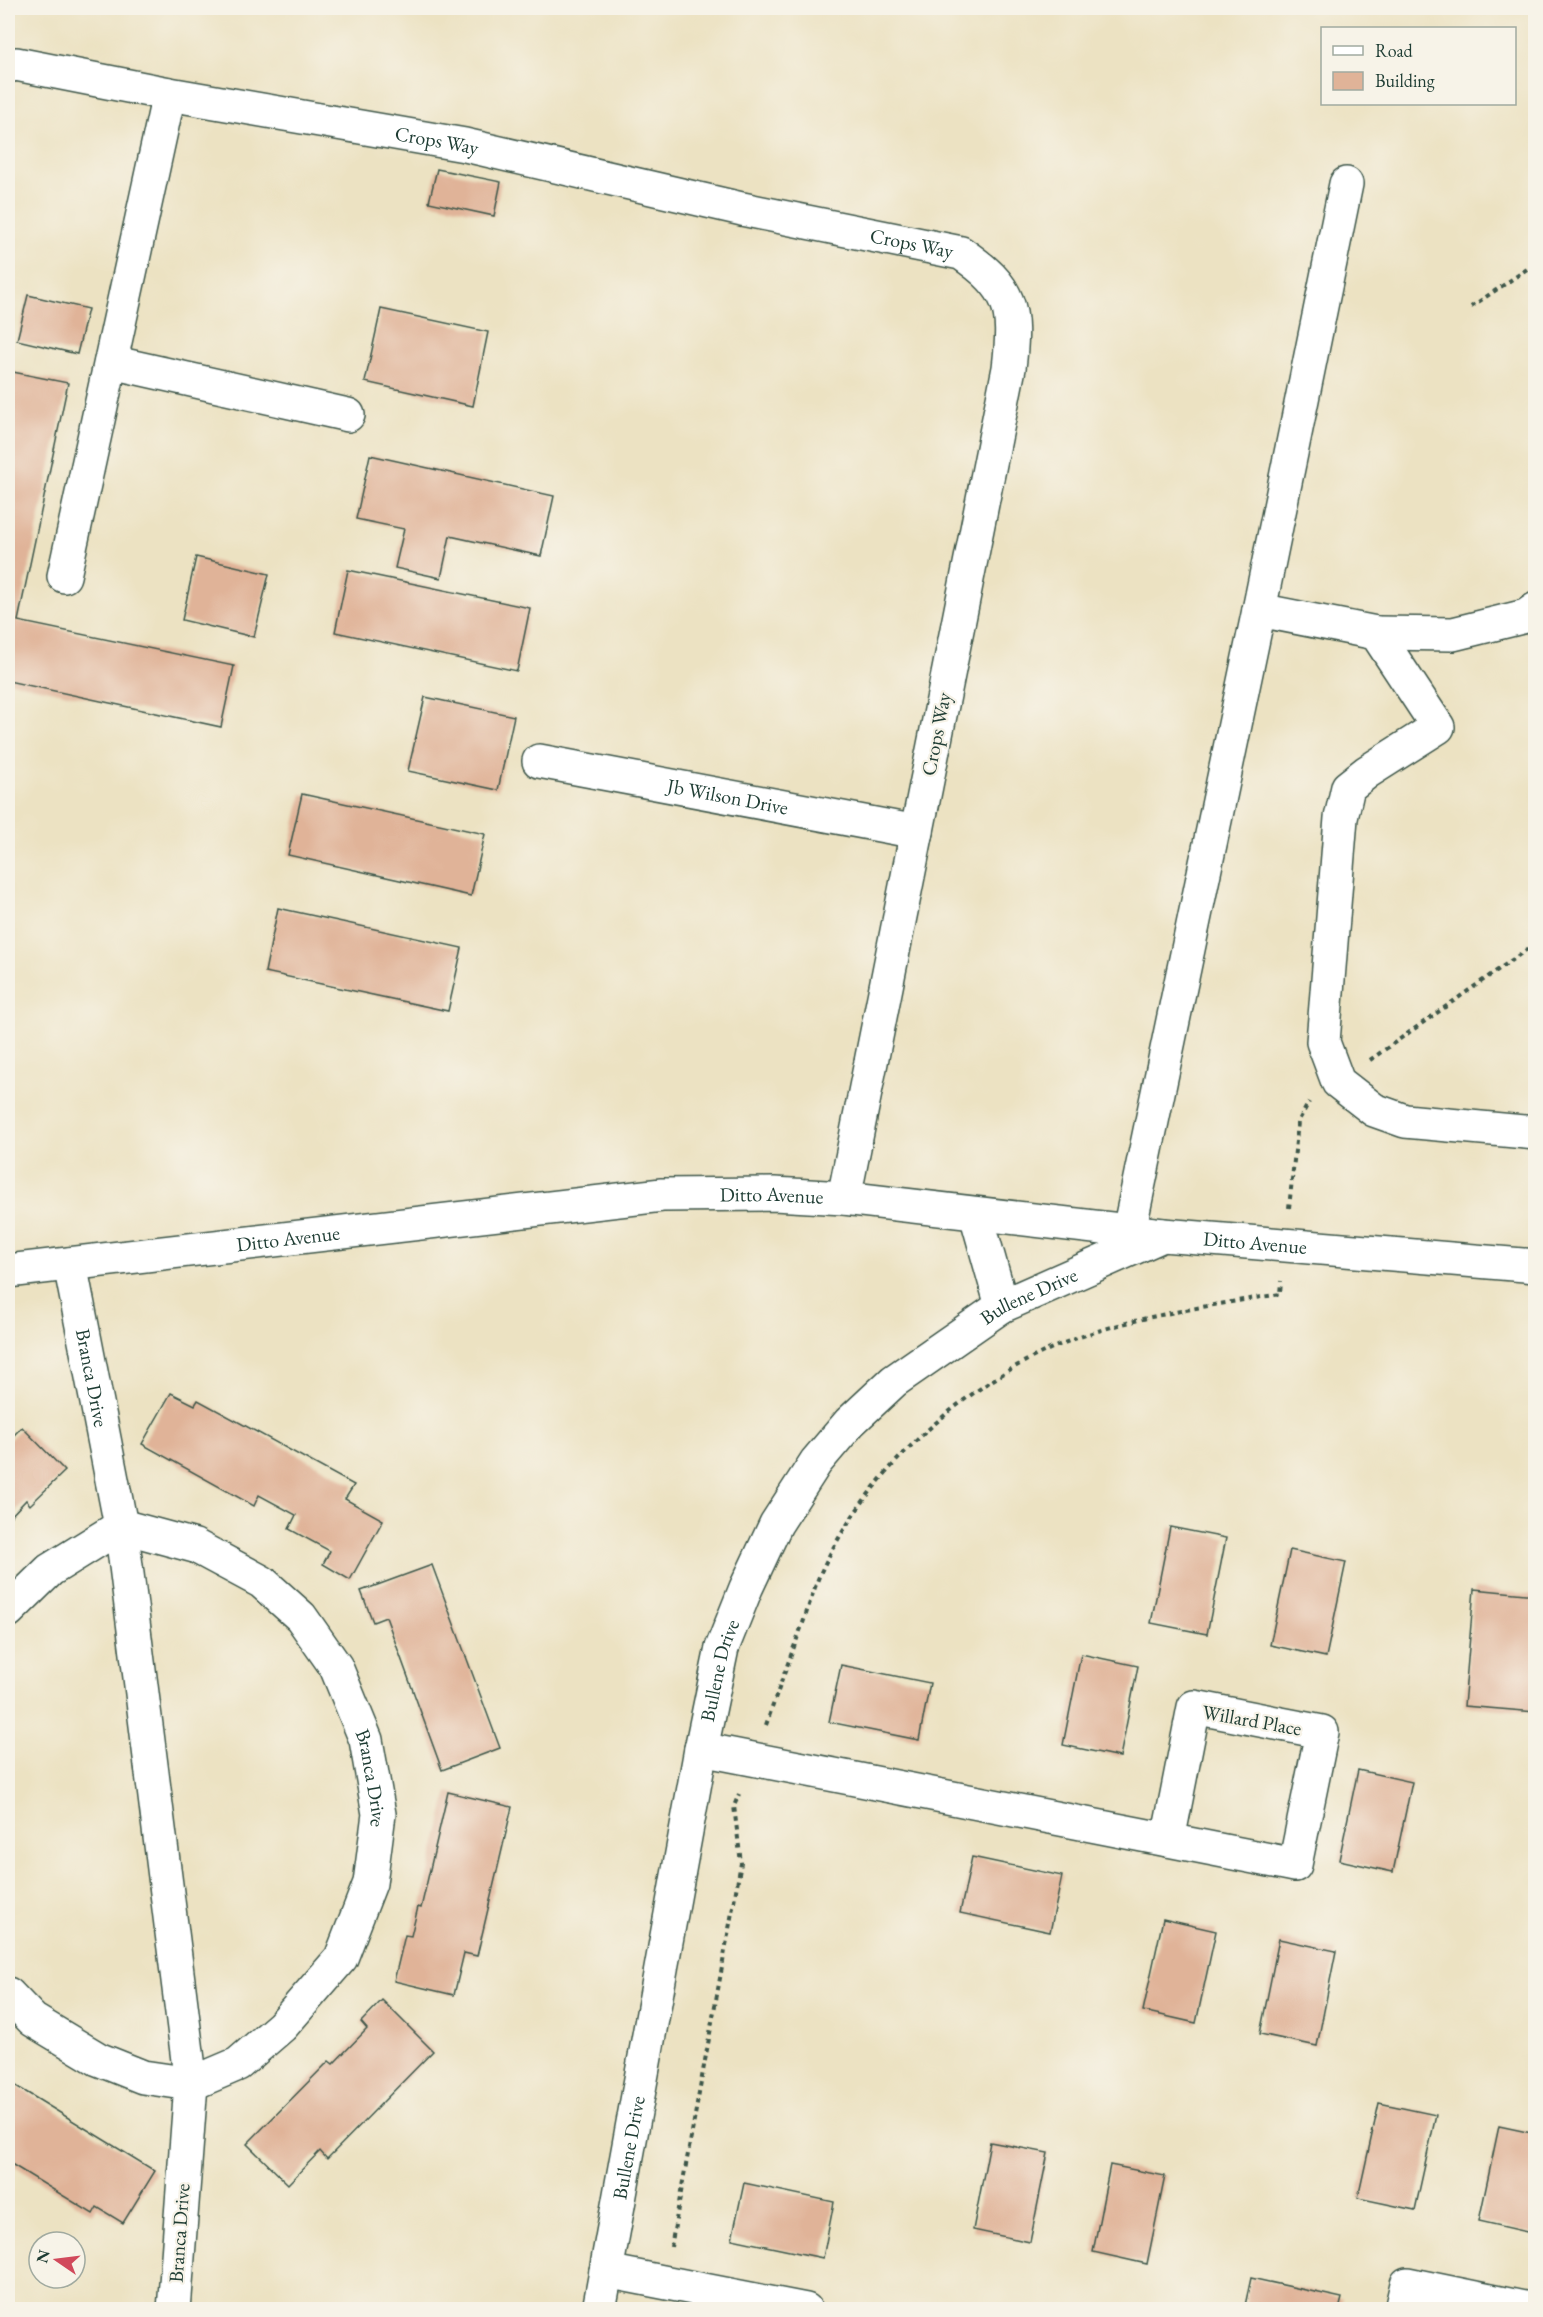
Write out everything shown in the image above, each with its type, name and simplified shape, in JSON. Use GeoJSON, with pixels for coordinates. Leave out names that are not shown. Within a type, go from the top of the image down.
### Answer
{"type":"FeatureCollection","features":[{"type":"Feature","properties":{"kind":"street","name":"Crops Way"},"geometry":{"type":"LineString","coordinates":[[8,66],[16,64],[168,94],[465,145],[742,209],[961,253],[985,270],[1007,296],[1013,333],[1009,368],[844,1198]]}},
{"type":"Feature","properties":{"kind":"street"},"geometry":{"type":"LineString","coordinates":[[64,576],[168,94]]}},
{"type":"Feature","properties":{"kind":"street"},"geometry":{"type":"LineString","coordinates":[[1129,1231],[1346,184]]}},
{"type":"Feature","properties":{"kind":"street"},"geometry":{"type":"LineString","coordinates":[[111,362],[348,415]]}},
{"type":"Feature","properties":{"kind":"street"},"geometry":{"type":"LineString","coordinates":[[1259,610],[1376,633],[1453,634],[1526,616],[1536,609]]}},
{"type":"Feature","properties":{"kind":"street"},"geometry":{"type":"LineString","coordinates":[[1376,633],[1438,727],[1367,772],[1348,787],[1341,818],[1323,1042],[1338,1082],[1374,1110],[1405,1121],[1536,1133]]}},
{"type":"Feature","properties":{"kind":"street","name":"Jb Wilson Drive"},"geometry":{"type":"LineString","coordinates":[[539,761],[917,832]]}},
{"type":"Feature","properties":{"kind":"street","name":"Ditto Avenue"},"geometry":{"type":"LineString","coordinates":[[8,1271],[662,1195],[774,1194],[844,1198],[1163,1235],[1536,1266]]}},
{"type":"Feature","properties":{"kind":"street"},"geometry":{"type":"LineString","coordinates":[[976,1214],[1002,1306]]}},
{"type":"Feature","properties":{"kind":"street","name":"Bullene Drive"},"geometry":{"type":"LineString","coordinates":[[599,2310],[701,1749],[722,1648],[746,1588],[776,1524],[816,1462],[850,1422],[894,1381],[1002,1306],[1163,1235]]}},
{"type":"Feature","properties":{"kind":"street","name":"Branca Drive"},"geometry":{"type":"LineString","coordinates":[[70,1264],[121,1526],[191,2084],[174,2310]]}},
{"type":"Feature","properties":{"kind":"street"},"geometry":{"type":"LineString","coordinates":[[8,1611],[50,1570],[121,1526]]}},
{"type":"Feature","properties":{"kind":"street","name":"Branca Drive"},"geometry":{"type":"LineString","coordinates":[[121,1526],[195,1546],[262,1582],[301,1617],[336,1667],[366,1740],[379,1814],[370,1883],[341,1958],[282,2026],[238,2064],[191,2084]]}},
{"type":"Feature","properties":{"kind":"street","name":"Willard Place"},"geometry":{"type":"LineString","coordinates":[[701,1749],[1295,1865],[1322,1732],[1194,1707],[1168,1840]]}},
{"type":"Feature","properties":{"kind":"street"},"geometry":{"type":"LineString","coordinates":[[8,1994],[33,2020],[98,2059],[143,2077],[191,2084]]}},
{"type":"Feature","properties":{"kind":"street"},"geometry":{"type":"LineString","coordinates":[[606,2271],[806,2310]]}},
{"type":"Feature","properties":{"kind":"street"},"geometry":{"type":"LineString","coordinates":[[1401,2310],[1407,2284],[1534,2310]]}},
{"type":"Feature","properties":{"kind":"path"},"geometry":{"type":"LineString","coordinates":[[1471,307],[1536,263]]}},
{"type":"Feature","properties":{"kind":"path"},"geometry":{"type":"LineString","coordinates":[[655,2281],[658,2259],[671,2247],[741,1863],[734,1806],[821,1573],[848,1523],[889,1467],[935,1422],[997,1378],[1040,1353],[1097,1331],[1196,1307],[1280,1294],[1298,1122],[1308,1103],[1536,943]]}},
{"type":"Feature","properties":{"kind":"building"},"geometry":{"type":"Polygon","coordinates":[[[437,169],[501,182],[494,216],[429,202],[437,169]]]}},
{"type":"Feature","properties":{"kind":"building"},"geometry":{"type":"Polygon","coordinates":[[[28,295],[88,309],[77,354],[17,340],[28,295]]]}},
{"type":"Feature","properties":{"kind":"building"},"geometry":{"type":"Polygon","coordinates":[[[381,309],[488,332],[473,406],[365,382],[381,309]]]}},
{"type":"Feature","properties":{"kind":"building"},"geometry":{"type":"Polygon","coordinates":[[[8,371],[68,383],[18,621],[234,666],[221,727],[8,681],[8,371]]]}},
{"type":"Feature","properties":{"kind":"building"},"geometry":{"type":"Polygon","coordinates":[[[370,455],[554,496],[541,556],[450,536],[441,578],[395,568],[404,529],[356,519],[370,455]]]}},
{"type":"Feature","properties":{"kind":"building"},"geometry":{"type":"Polygon","coordinates":[[[196,557],[269,574],[254,637],[182,620],[196,557]]]}},
{"type":"Feature","properties":{"kind":"building"},"geometry":{"type":"Polygon","coordinates":[[[348,570],[530,608],[517,671],[335,632],[348,570]]]}},
{"type":"Feature","properties":{"kind":"building"},"geometry":{"type":"Polygon","coordinates":[[[425,697],[514,716],[498,790],[408,771],[425,697]]]}},
{"type":"Feature","properties":{"kind":"building"},"geometry":{"type":"Polygon","coordinates":[[[302,794],[485,834],[471,896],[288,855],[302,794]]]}},
{"type":"Feature","properties":{"kind":"building"},"geometry":{"type":"Polygon","coordinates":[[[278,908],[462,948],[448,1011],[265,972],[278,908]]]}},
{"type":"Feature","properties":{"kind":"building"},"geometry":{"type":"Polygon","coordinates":[[[171,1393],[195,1405],[198,1400],[354,1485],[345,1499],[383,1520],[350,1580],[323,1564],[330,1551],[289,1529],[296,1515],[259,1495],[254,1506],[142,1444],[171,1393]]]}},
{"type":"Feature","properties":{"kind":"building"},"geometry":{"type":"Polygon","coordinates":[[[22,1427],[65,1471],[30,1505],[26,1500],[8,1519],[8,1441],[22,1427]]]}},
{"type":"Feature","properties":{"kind":"building"},"geometry":{"type":"Polygon","coordinates":[[[1170,1527],[1226,1538],[1207,1634],[1151,1623],[1170,1527]]]}},
{"type":"Feature","properties":{"kind":"building"},"geometry":{"type":"Polygon","coordinates":[[[1290,1550],[1346,1562],[1326,1657],[1270,1645],[1290,1550]]]}},
{"type":"Feature","properties":{"kind":"building"},"geometry":{"type":"Polygon","coordinates":[[[432,1565],[500,1748],[442,1770],[386,1617],[373,1622],[361,1591],[432,1565]]]}},
{"type":"Feature","properties":{"kind":"building"},"geometry":{"type":"Polygon","coordinates":[[[1474,1589],[1536,1595],[1536,1712],[1464,1706],[1474,1589]]]}},
{"type":"Feature","properties":{"kind":"building"},"geometry":{"type":"Polygon","coordinates":[[[1081,1654],[1138,1666],[1120,1757],[1063,1745],[1081,1654]]]}},
{"type":"Feature","properties":{"kind":"building"},"geometry":{"type":"Polygon","coordinates":[[[841,1665],[930,1683],[919,1740],[829,1722],[841,1665]]]}},
{"type":"Feature","properties":{"kind":"building"},"geometry":{"type":"Polygon","coordinates":[[[1358,1770],[1412,1782],[1393,1872],[1339,1860],[1358,1770]]]}},
{"type":"Feature","properties":{"kind":"building"},"geometry":{"type":"Polygon","coordinates":[[[448,1792],[512,1807],[477,1956],[464,1953],[454,1995],[394,1981],[405,1935],[411,1936],[418,1907],[421,1908],[448,1792]]]}},
{"type":"Feature","properties":{"kind":"building"},"geometry":{"type":"Polygon","coordinates":[[[972,1857],[1062,1876],[1050,1932],[960,1913],[972,1857]]]}},
{"type":"Feature","properties":{"kind":"building"},"geometry":{"type":"Polygon","coordinates":[[[1163,1919],[1216,1931],[1196,2023],[1143,2011],[1163,1919]]]}},
{"type":"Feature","properties":{"kind":"building"},"geometry":{"type":"Polygon","coordinates":[[[1279,1939],[1336,1951],[1317,2046],[1260,2034],[1279,1939]]]}},
{"type":"Feature","properties":{"kind":"building"},"geometry":{"type":"Polygon","coordinates":[[[382,2000],[433,2051],[327,2159],[320,2151],[288,2184],[247,2144],[329,2061],[333,2064],[367,2029],[361,2022],[382,2000]]]}},
{"type":"Feature","properties":{"kind":"building"},"geometry":{"type":"Polygon","coordinates":[[[8,2081],[155,2171],[123,2223],[97,2207],[93,2214],[8,2162],[8,2081]]]}},
{"type":"Feature","properties":{"kind":"building"},"geometry":{"type":"Polygon","coordinates":[[[1379,2103],[1436,2115],[1415,2210],[1358,2198],[1379,2103]]]}},
{"type":"Feature","properties":{"kind":"building"},"geometry":{"type":"Polygon","coordinates":[[[1499,2126],[1536,2134],[1536,2234],[1479,2221],[1499,2126]]]}},
{"type":"Feature","properties":{"kind":"building"},"geometry":{"type":"Polygon","coordinates":[[[990,2142],[1048,2153],[1030,2242],[973,2230],[990,2142]]]}},
{"type":"Feature","properties":{"kind":"building"},"geometry":{"type":"Polygon","coordinates":[[[1110,2165],[1165,2176],[1147,2264],[1093,2252],[1110,2165]]]}},
{"type":"Feature","properties":{"kind":"building"},"geometry":{"type":"Polygon","coordinates":[[[744,2183],[834,2202],[823,2258],[732,2239],[744,2183]]]}},
{"type":"Feature","properties":{"kind":"building"},"geometry":{"type":"Polygon","coordinates":[[[1251,2278],[1342,2298],[1339,2310],[1244,2310],[1251,2278]]]}}]}
